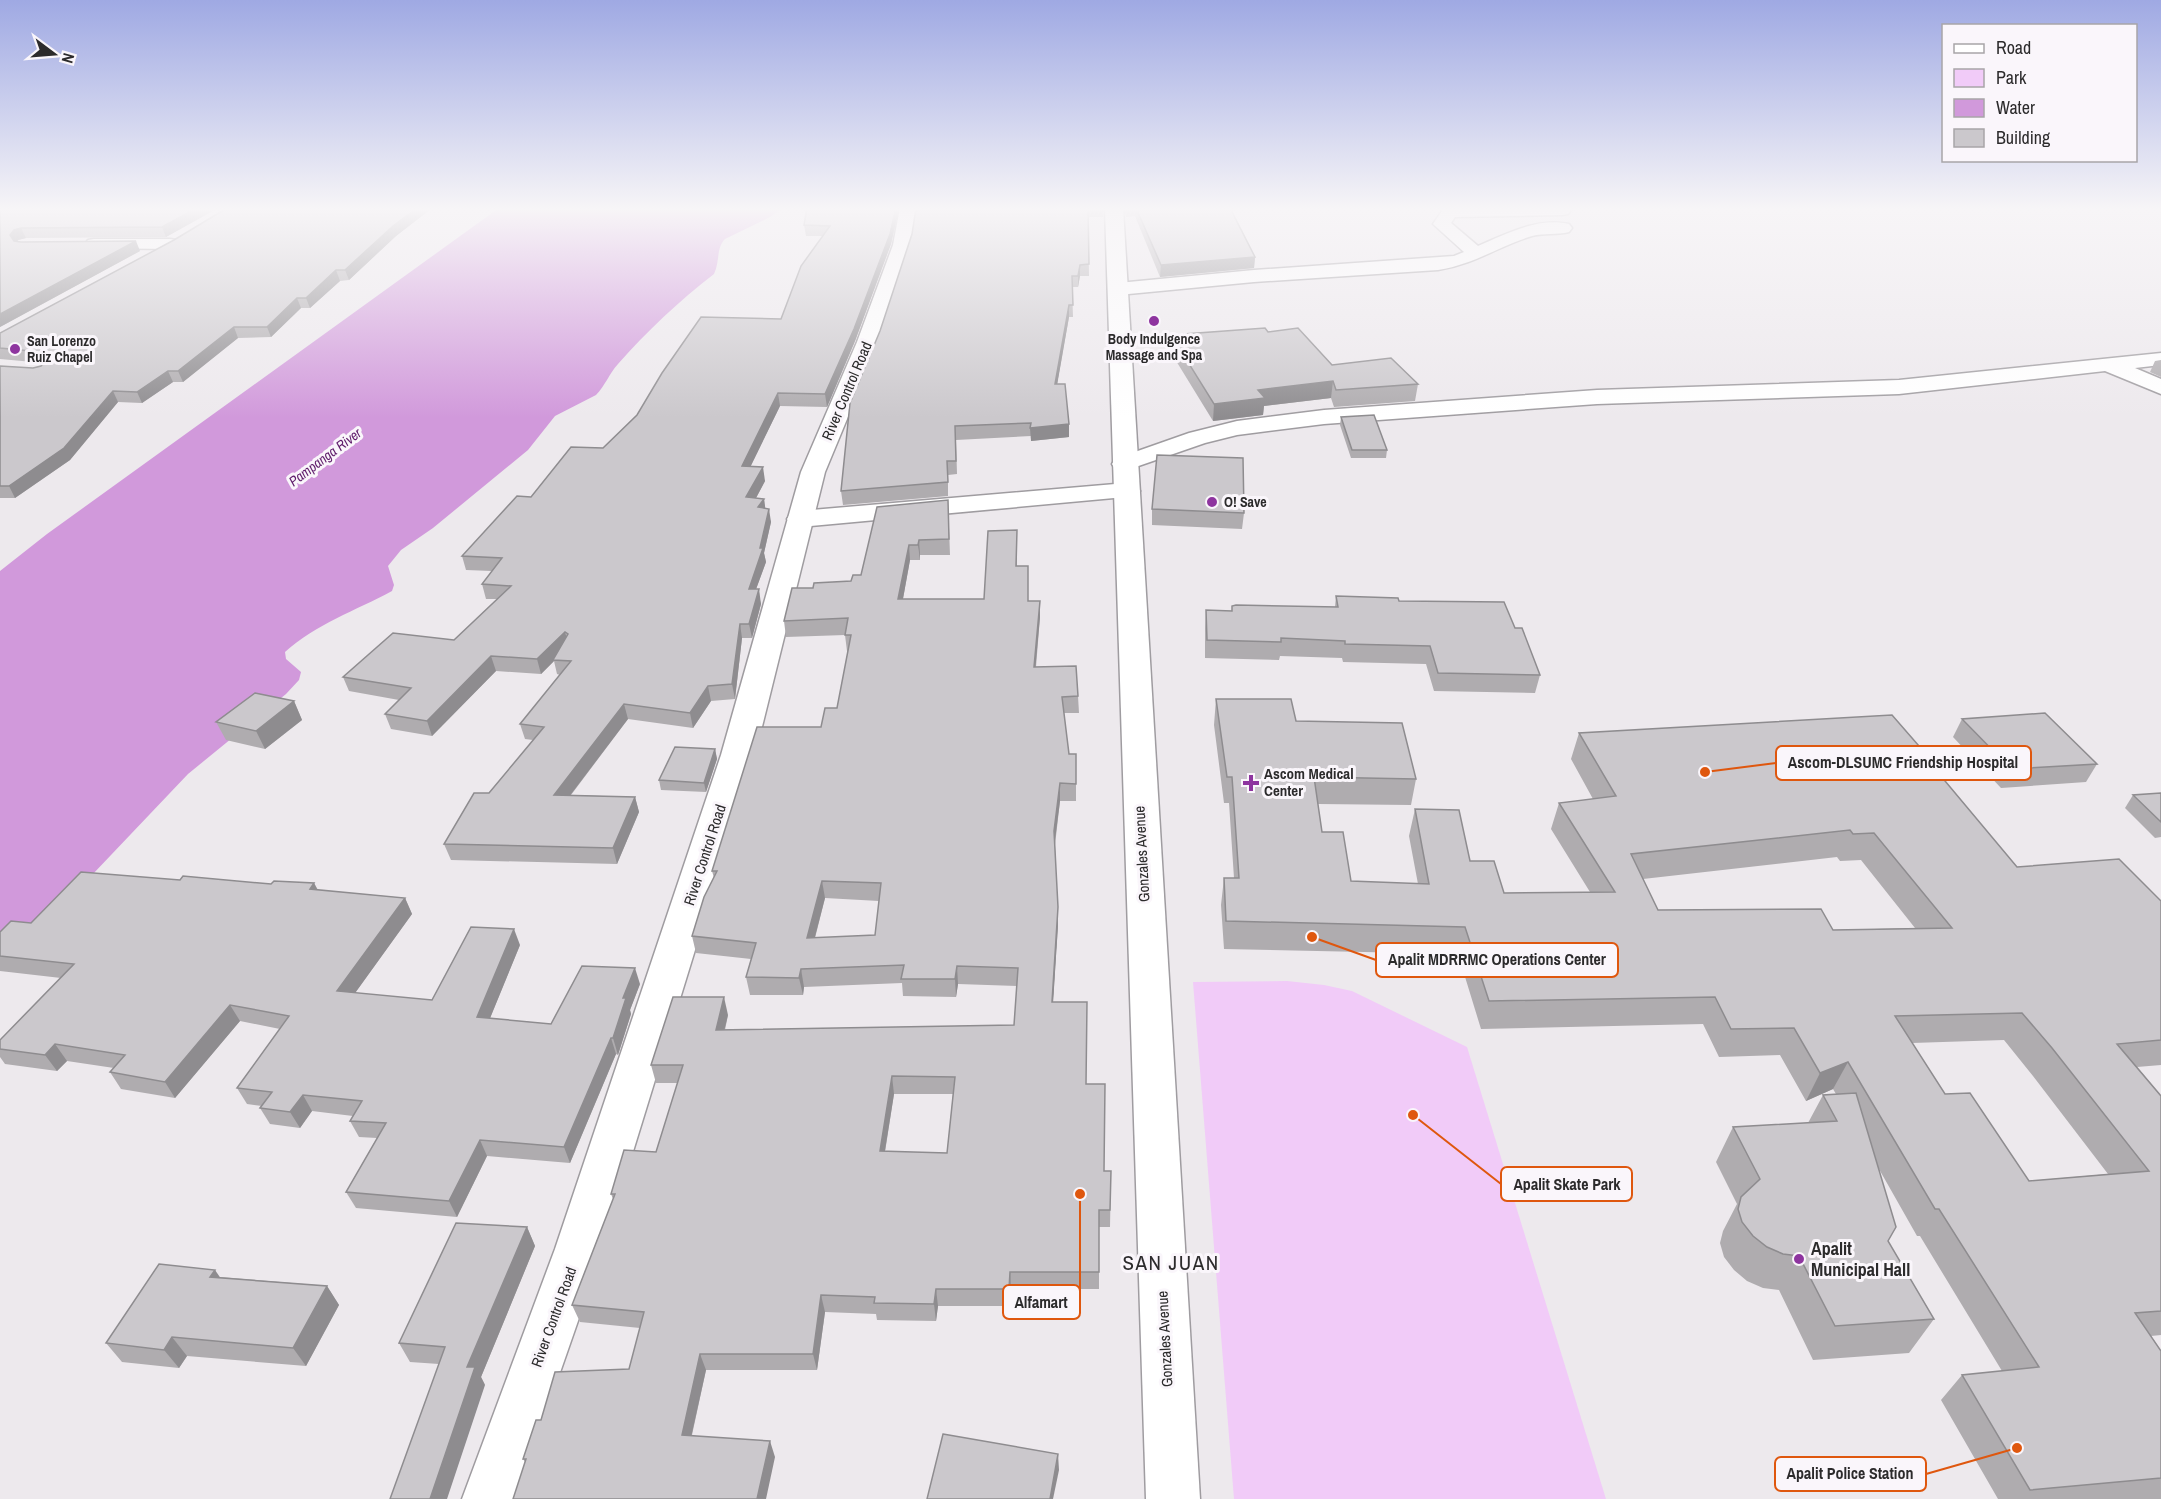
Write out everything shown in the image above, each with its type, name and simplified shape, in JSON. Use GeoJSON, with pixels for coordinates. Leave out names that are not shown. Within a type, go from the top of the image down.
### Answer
{"type":"FeatureCollection","features":[{"type":"Feature","properties":{"kind":"street","name":"River Control Road"},"geometry":{"type":"LineString","coordinates":[[489,1499],[579,1249],[738,755],[813,472],[868,342],[890,278]]}},
{"type":"Feature","properties":{"kind":"street","name":"Gonzales Avenue"},"geometry":{"type":"LineString","coordinates":[[1117,278],[1173,1499]]}},
{"type":"Feature","properties":{"kind":"street"},"geometry":{"type":"LineString","coordinates":[[1118,289],[1234,278]]}},
{"type":"Feature","properties":{"kind":"street"},"geometry":{"type":"LineString","coordinates":[[800,519],[1125,477],[1197,438],[1237,428],[1324,417],[1597,398],[1899,387],[2161,359]]}},
{"type":"Feature","properties":{"kind":"street"},"geometry":{"type":"LineString","coordinates":[[2110,366],[2161,387]]}},
{"type":"Feature","properties":{"kind":"green space"},"geometry":{"type":"Polygon","coordinates":[[[1287,981],[1352,991],[1467,1047],[1606,1499],[1234,1499],[1193,982],[1287,981]]]}},
{"type":"Feature","properties":{"kind":"water","name":"Pampanga River"},"geometry":{"type":"Polygon","coordinates":[[[402,278],[709,278],[640,340],[615,368],[596,395],[555,416],[528,450],[433,528],[401,550],[388,566],[394,585],[392,591],[310,633],[285,652],[286,659],[301,672],[299,680],[286,694],[188,774],[92,875],[0,952],[0,571],[47,534],[402,278]]]}},
{"type":"Feature","properties":{"kind":"building"},"geometry":{"type":"Polygon","coordinates":[[[0,278],[67,278],[0,314],[0,278]]]}},
{"type":"Feature","properties":{"kind":"building"},"geometry":{"type":"Polygon","coordinates":[[[103,278],[327,278],[306,298],[297,298],[267,327],[234,327],[178,371],[168,371],[137,392],[113,391],[64,448],[9,486],[0,486],[0,366],[33,368],[41,366],[46,360],[41,352],[0,348],[0,333],[103,278]]]}},
{"type":"Feature","properties":{"kind":"building"},"geometry":{"type":"Polygon","coordinates":[[[796,278],[873,278],[825,394],[778,393],[742,466],[763,467],[746,497],[764,499],[758,507],[769,509],[760,548],[763,548],[749,589],[759,589],[749,624],[740,624],[732,684],[708,686],[690,713],[624,704],[554,795],[635,797],[613,848],[444,844],[474,793],[489,793],[544,727],[520,724],[571,661],[553,660],[568,634],[565,632],[537,659],[491,656],[427,721],[385,714],[411,688],[343,677],[393,633],[454,640],[511,586],[482,584],[502,558],[462,556],[517,496],[531,497],[571,447],[603,448],[637,415],[662,373],[701,317],[781,319],[796,278]]]}},
{"type":"Feature","properties":{"kind":"building"},"geometry":{"type":"Polygon","coordinates":[[[897,278],[1072,278],[1073,305],[1069,305],[1055,384],[1065,384],[1069,424],[1030,428],[1031,423],[955,426],[956,461],[947,461],[948,482],[841,491],[850,403],[880,331],[897,278]]]}},
{"type":"Feature","properties":{"kind":"building"},"geometry":{"type":"Polygon","coordinates":[[[1265,328],[1268,332],[1298,328],[1332,365],[1391,358],[1418,384],[1336,390],[1333,381],[1258,390],[1265,398],[1214,404],[1171,335],[1265,328]]]}},
{"type":"Feature","properties":{"kind":"building"},"geometry":{"type":"Polygon","coordinates":[[[1374,415],[1387,450],[1352,450],[1341,417],[1374,415]]]}},
{"type":"Feature","properties":{"kind":"building"},"geometry":{"type":"Polygon","coordinates":[[[1157,455],[1243,458],[1244,513],[1152,509],[1157,455]]]}},
{"type":"Feature","properties":{"kind":"building"},"geometry":{"type":"Polygon","coordinates":[[[948,500],[949,539],[919,540],[918,545],[909,545],[898,599],[984,599],[988,531],[1017,530],[1016,566],[1028,566],[1028,601],[1040,601],[1034,667],[1076,666],[1078,696],[1062,697],[1069,754],[1076,754],[1076,784],[1060,783],[1054,831],[1058,907],[1052,1002],[1087,1002],[1086,1084],[1105,1084],[1104,1171],[1111,1171],[1110,1210],[1099,1210],[1099,1272],[1010,1272],[1009,1289],[936,1289],[934,1304],[874,1303],[875,1297],[821,1295],[813,1354],[700,1354],[682,1435],[770,1441],[757,1499],[513,1499],[526,1459],[523,1459],[536,1420],[541,1420],[555,1372],[629,1369],[644,1312],[572,1305],[615,1194],[611,1194],[624,1150],[656,1152],[683,1065],[651,1065],[673,997],[724,997],[716,1030],[1014,1025],[1018,968],[957,966],[955,979],[901,979],[904,965],[801,969],[799,978],[746,977],[756,943],[692,936],[704,897],[717,871],[712,871],[757,727],[821,727],[825,708],[837,708],[851,635],[845,635],[848,618],[784,621],[792,588],[813,588],[814,583],[851,581],[853,575],[861,575],[877,507],[948,500]],[[822,881],[807,938],[875,935],[881,883],[822,881]],[[892,1076],[880,1151],[947,1153],[955,1077],[892,1076]]]}},
{"type":"Feature","properties":{"kind":"building"},"geometry":{"type":"Polygon","coordinates":[[[1336,596],[1398,598],[1399,601],[1504,602],[1515,628],[1522,628],[1540,675],[1438,673],[1430,646],[1345,644],[1345,641],[1281,638],[1281,642],[1207,640],[1206,610],[1232,611],[1232,606],[1236,605],[1338,607],[1336,596]]]}},
{"type":"Feature","properties":{"kind":"building"},"geometry":{"type":"Polygon","coordinates":[[[255,693],[294,701],[256,731],[216,722],[255,693]]]}},
{"type":"Feature","properties":{"kind":"building"},"geometry":{"type":"Polygon","coordinates":[[[1216,699],[1291,699],[1296,721],[1402,723],[1416,779],[1314,777],[1322,832],[1343,832],[1351,881],[1429,884],[1415,809],[1459,810],[1470,861],[1494,861],[1504,893],[1615,892],[1559,803],[1616,796],[1579,733],[1892,715],[1939,769],[1935,769],[2017,867],[2119,859],[2161,901],[2161,1040],[2117,1044],[2161,1096],[2161,1311],[2135,1313],[2161,1351],[2161,1478],[2030,1490],[1962,1375],[2039,1367],[1939,1209],[1935,1209],[1848,1062],[1820,1073],[1794,1028],[1731,1029],[1715,997],[1489,1001],[1465,927],[1226,921],[1224,878],[1239,878],[1232,777],[1227,777],[1216,699]],[[1850,830],[1631,854],[1658,910],[1821,909],[1833,930],[1952,928],[1874,833],[1853,834],[1850,830]],[[2022,1013],[1895,1016],[1945,1094],[1970,1093],[2029,1181],[2149,1171],[2052,1048],[2022,1013]]]}},
{"type":"Feature","properties":{"kind":"building"},"geometry":{"type":"Polygon","coordinates":[[[2045,713],[2097,764],[2011,769],[1962,719],[2045,713]]]}},
{"type":"Feature","properties":{"kind":"building"},"geometry":{"type":"Polygon","coordinates":[[[675,747],[715,749],[704,783],[659,780],[675,747]]]}},
{"type":"Feature","properties":{"kind":"building"},"geometry":{"type":"Polygon","coordinates":[[[2161,793],[2161,822],[2133,795],[2161,793]]]}},
{"type":"Feature","properties":{"kind":"building"},"geometry":{"type":"Polygon","coordinates":[[[81,872],[180,880],[183,876],[271,884],[274,881],[314,883],[310,889],[405,898],[337,991],[432,1000],[471,927],[514,929],[477,1017],[551,1024],[582,966],[635,968],[623,998],[626,998],[613,1038],[611,1038],[564,1147],[480,1140],[449,1201],[346,1192],[386,1123],[350,1121],[362,1101],[303,1095],[290,1112],[260,1108],[272,1092],[237,1088],[289,1016],[230,1005],[165,1082],[110,1072],[125,1055],[55,1044],[45,1055],[0,1049],[0,1040],[74,964],[0,956],[0,932],[11,921],[31,923],[81,872]]]}},
{"type":"Feature","properties":{"kind":"building"},"geometry":{"type":"Polygon","coordinates":[[[1856,1093],[1896,1227],[1888,1241],[1934,1319],[1835,1326],[1799,1256],[1783,1254],[1767,1247],[1753,1236],[1742,1222],[1738,1209],[1741,1197],[1760,1179],[1733,1127],[1837,1121],[1823,1095],[1856,1093]]]}},
{"type":"Feature","properties":{"kind":"building"},"geometry":{"type":"Polygon","coordinates":[[[456,1223],[527,1227],[467,1367],[475,1367],[430,1499],[390,1499],[445,1347],[399,1343],[456,1223]]]}},
{"type":"Feature","properties":{"kind":"building"},"geometry":{"type":"Polygon","coordinates":[[[159,1264],[215,1270],[210,1277],[327,1286],[293,1348],[172,1337],[164,1350],[106,1343],[159,1264]]]}},
{"type":"Feature","properties":{"kind":"building"},"geometry":{"type":"Polygon","coordinates":[[[943,1434],[1058,1454],[1050,1499],[927,1499],[943,1434]]]}},
{"type":"Feature","properties":{"kind":"place","name":"Body Indulgence Massage and Spa"},"geometry":{"type":"Point","coordinates":[1154,321]}},
{"type":"Feature","properties":{"kind":"place","name":"San Lorenzo Ruiz Chapel"},"geometry":{"type":"Point","coordinates":[15,349]}},
{"type":"Feature","properties":{"kind":"place","name":"O! Save"},"geometry":{"type":"Point","coordinates":[1212,502]}},
{"type":"Feature","properties":{"kind":"place","name":"Ascom-DLSUMC Friendship Hospital"},"geometry":{"type":"Point","coordinates":[1705,772]}},
{"type":"Feature","properties":{"kind":"place","name":"Ascom Medical Center"},"geometry":{"type":"Point","coordinates":[1251,783]}},
{"type":"Feature","properties":{"kind":"place","name":"Apalit MDRRMC Operations Center"},"geometry":{"type":"Point","coordinates":[1312,937]}},
{"type":"Feature","properties":{"kind":"place","name":"Apalit Skate Park"},"geometry":{"type":"Point","coordinates":[1413,1115]}},
{"type":"Feature","properties":{"kind":"place","name":"Alfamart"},"geometry":{"type":"Point","coordinates":[1080,1194]}},
{"type":"Feature","properties":{"kind":"place","name":"Apalit Municipal Hall"},"geometry":{"type":"Point","coordinates":[1799,1259]}},
{"type":"Feature","properties":{"kind":"place","name":"Apalit Police Station"},"geometry":{"type":"Point","coordinates":[2017,1448]}},
{"type":"Feature","properties":{"kind":"district","name":"SAN JUAN"},"geometry":{"type":"Point","coordinates":[1171,1263]}}]}
